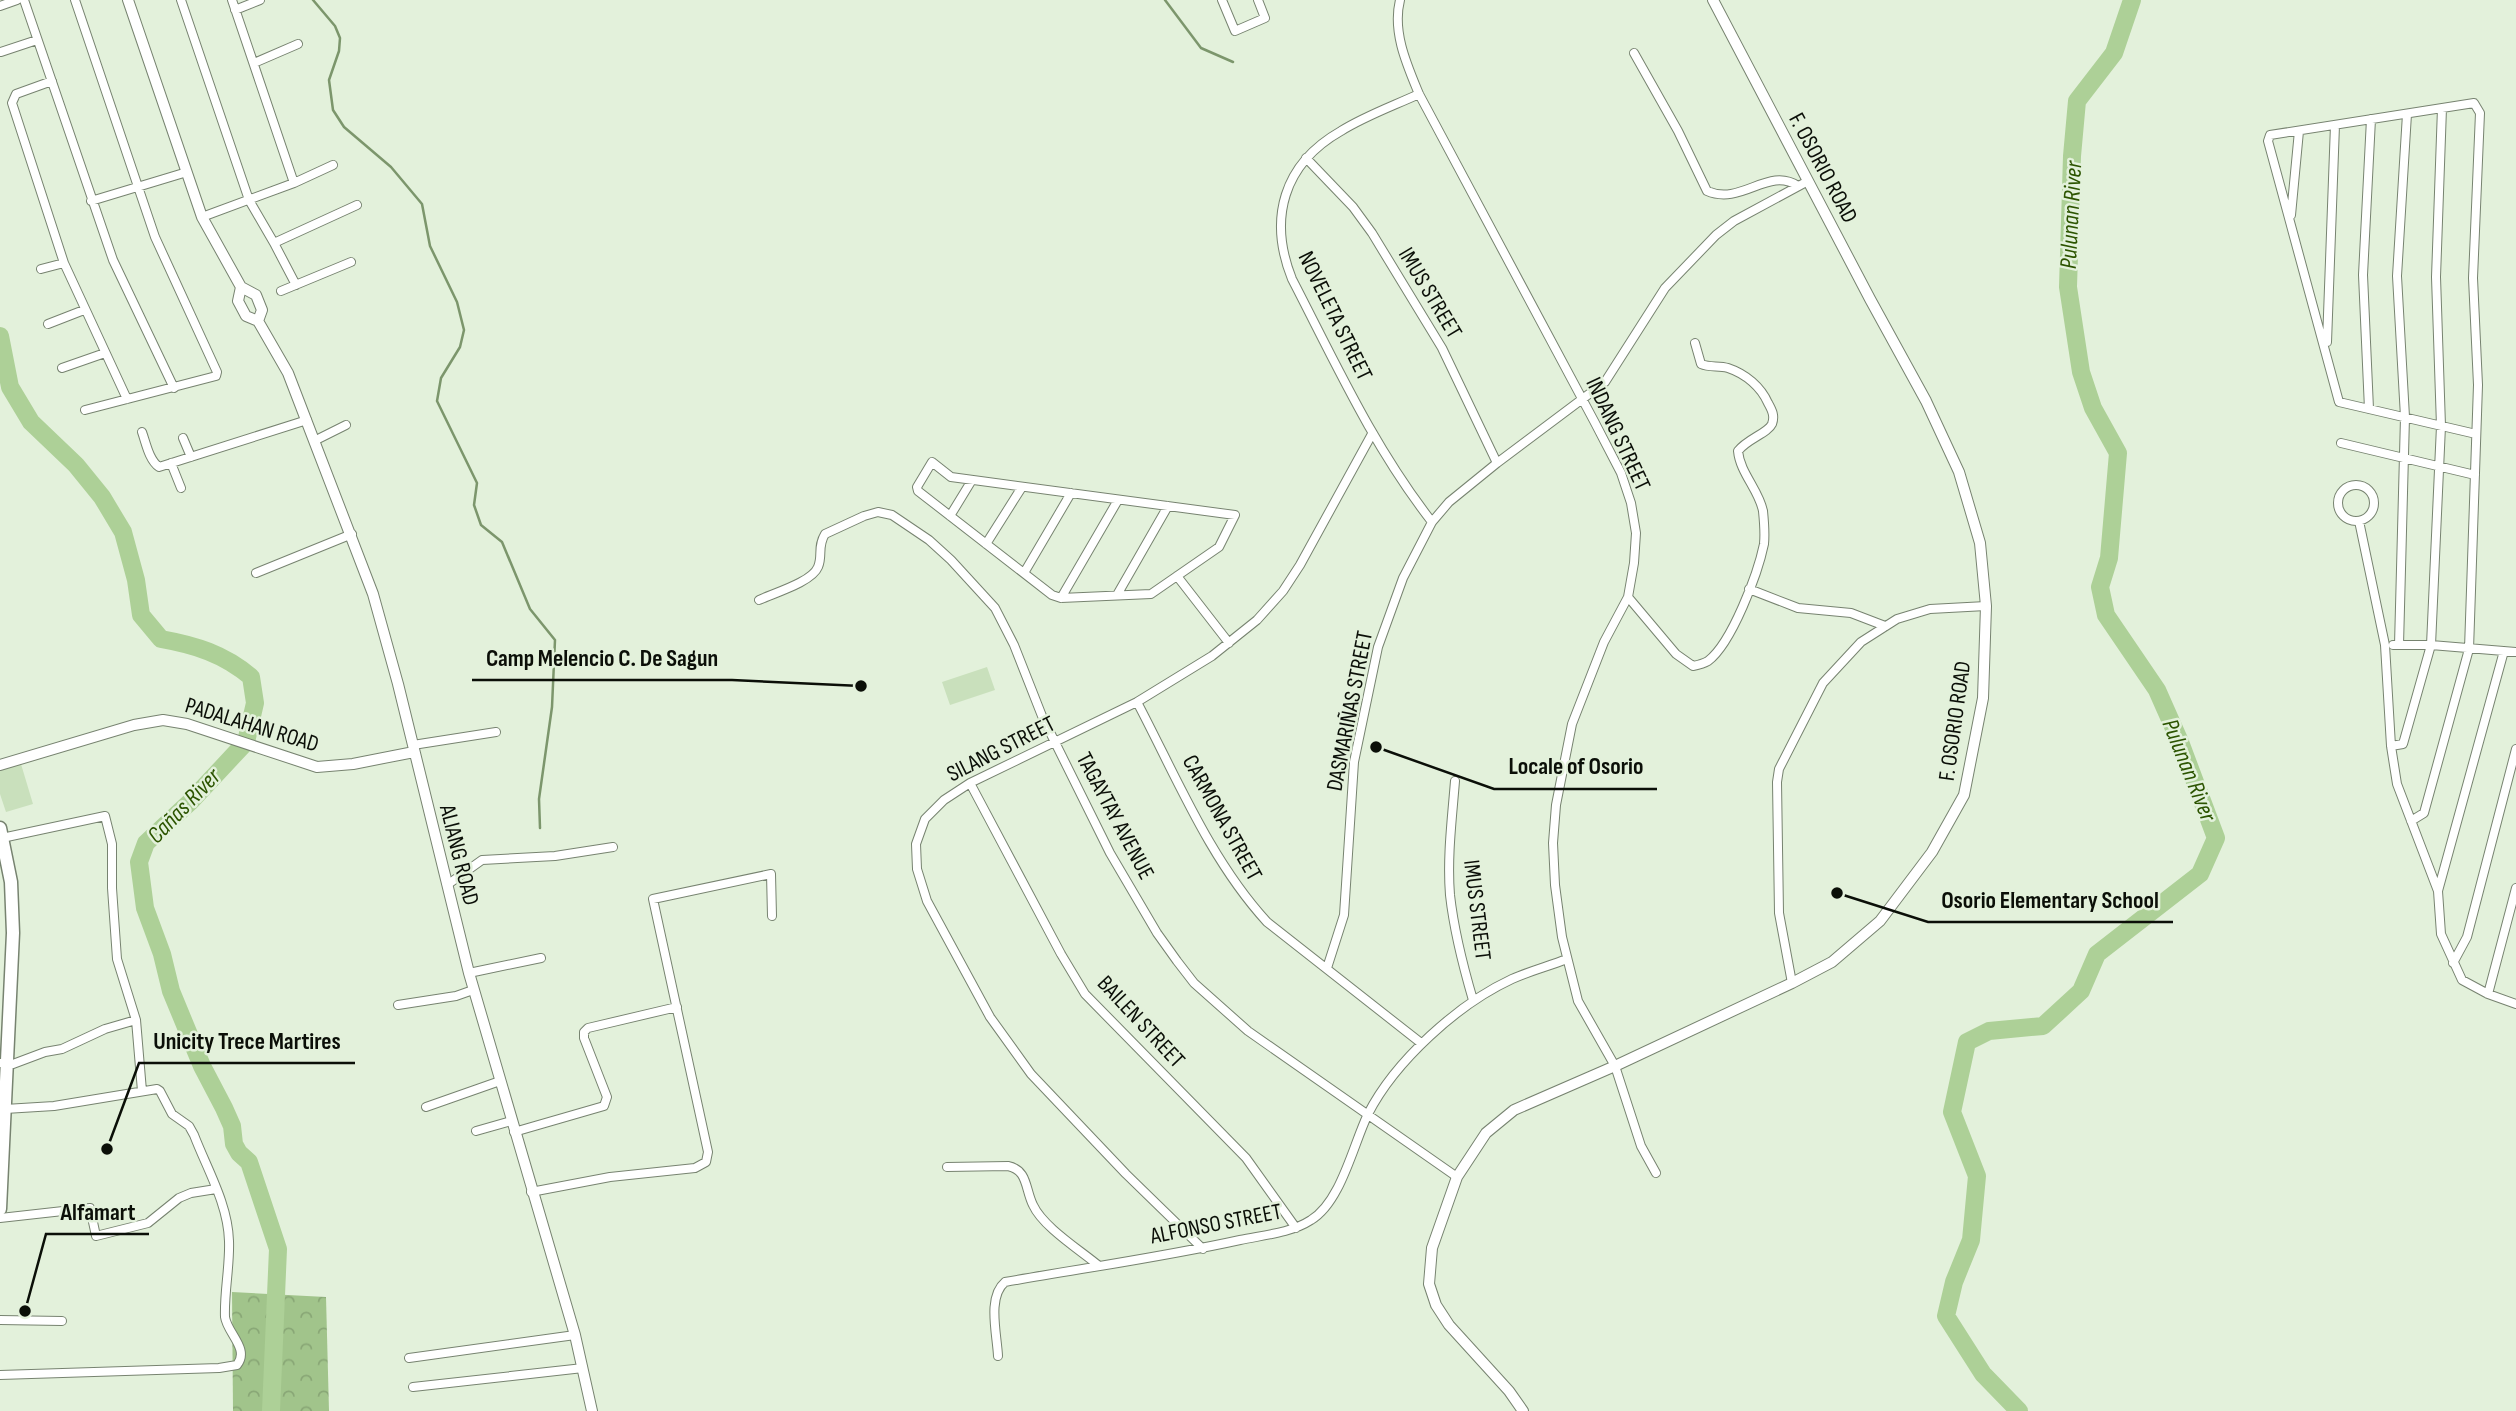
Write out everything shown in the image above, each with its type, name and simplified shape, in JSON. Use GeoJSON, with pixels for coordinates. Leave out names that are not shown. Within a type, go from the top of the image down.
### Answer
{"type":"FeatureCollection","features":[{"type":"Feature","properties":{"kind":"main road"},"geometry":{"type":"LineString","coordinates":[[0,1209],[5,980],[13,933],[1,833]]}},
{"type":"Feature","properties":{"kind":"street"},"geometry":{"type":"LineString","coordinates":[[0,6],[17,0]]}},
{"type":"Feature","properties":{"kind":"street"},"geometry":{"type":"LineString","coordinates":[[24,0],[113,260],[174,388]]}},
{"type":"Feature","properties":{"kind":"street"},"geometry":{"type":"LineString","coordinates":[[75,0],[136,187],[172,278],[216,369],[216,376],[85,410]]}},
{"type":"Feature","properties":{"kind":"street"},"geometry":{"type":"LineString","coordinates":[[128,0],[202,217],[241,286],[256,295],[262,310],[258,321],[246,316],[238,302],[241,286]]}},
{"type":"Feature","properties":{"kind":"street"},"geometry":{"type":"LineString","coordinates":[[181,0],[249,200],[296,285]]}},
{"type":"Feature","properties":{"kind":"street"},"geometry":{"type":"LineString","coordinates":[[232,0],[294,183]]}},
{"type":"Feature","properties":{"kind":"street"},"geometry":{"type":"LineString","coordinates":[[235,10],[260,0]]}},
{"type":"Feature","properties":{"kind":"street"},"geometry":{"type":"LineString","coordinates":[[1222,0],[1235,31],[1265,18],[1258,0]]}},
{"type":"Feature","properties":{"kind":"street","name":"INDANG STREET"},"geometry":{"type":"LineString","coordinates":[[1400,0],[1400,40],[1419,94],[1621,473],[1631,503],[1636,533],[1628,597],[1604,642],[1572,724],[1558,793],[1553,842],[1562,937],[1578,1002],[1615,1066],[1641,1146],[1656,1173]]}},
{"type":"Feature","properties":{"kind":"street","name":"F. OSORIO ROAD"},"geometry":{"type":"LineString","coordinates":[[1523,1411],[1510,1391],[1449,1325],[1436,1305],[1429,1284],[1432,1248],[1457,1177],[1486,1133],[1514,1110],[1792,983],[1832,962],[1880,921],[1932,852],[1964,795],[1983,698],[1986,606],[1980,543],[1959,472],[1926,401],[1803,184],[1713,0]]}},
{"type":"Feature","properties":{"kind":"street"},"geometry":{"type":"LineString","coordinates":[[1,52],[37,40]]}},
{"type":"Feature","properties":{"kind":"street"},"geometry":{"type":"LineString","coordinates":[[254,63],[298,44]]}},
{"type":"Feature","properties":{"kind":"street"},"geometry":{"type":"LineString","coordinates":[[1634,53],[1678,131],[1707,191],[1720,197],[1777,180],[1787,179],[1803,184]]}},
{"type":"Feature","properties":{"kind":"street"},"geometry":{"type":"LineString","coordinates":[[52,81],[16,94],[12,103],[64,263],[127,399]]}},
{"type":"Feature","properties":{"kind":"street","name":"NOVELETA STREET"},"geometry":{"type":"LineString","coordinates":[[1419,94],[1340,131],[1306,158],[1289,187],[1280,213],[1279,235],[1283,256],[1292,279],[1372,435],[1400,481],[1432,522]]}},
{"type":"Feature","properties":{"kind":"street"},"geometry":{"type":"LineString","coordinates":[[2411,821],[2424,813],[2469,649],[2478,386],[2473,278],[2480,113],[2474,103],[2270,135],[2268,141],[2339,402],[2476,435]]}},
{"type":"Feature","properties":{"kind":"street"},"geometry":{"type":"LineString","coordinates":[[2391,746],[2403,744],[2431,645],[2441,426],[2436,278],[2442,108]]}},
{"type":"Feature","properties":{"kind":"street"},"geometry":{"type":"LineString","coordinates":[[2399,645],[2405,417],[2398,276],[2407,114]]}},
{"type":"Feature","properties":{"kind":"street"},"geometry":{"type":"LineString","coordinates":[[2369,409],[2363,275],[2371,119]]}},
{"type":"Feature","properties":{"kind":"street"},"geometry":{"type":"LineString","coordinates":[[2326,355],[2335,125]]}},
{"type":"Feature","properties":{"kind":"street"},"geometry":{"type":"LineString","coordinates":[[2291,223],[2299,131]]}},
{"type":"Feature","properties":{"kind":"street","name":"IMUS STREET"},"geometry":{"type":"LineString","coordinates":[[1306,158],[1353,207],[1372,233],[1442,348],[1497,463]]}},
{"type":"Feature","properties":{"kind":"street"},"geometry":{"type":"LineString","coordinates":[[202,217],[294,183],[333,165]]}},
{"type":"Feature","properties":{"kind":"street"},"geometry":{"type":"LineString","coordinates":[[91,201],[187,173]]}},
{"type":"Feature","properties":{"kind":"street","name":"DASMARIÑAS STREET"},"geometry":{"type":"LineString","coordinates":[[1327,968],[1344,915],[1354,762],[1378,647],[1403,578],[1432,522],[1450,502],[1497,463],[1608,379],[1665,288],[1716,235],[1734,221],[1803,184]]}},
{"type":"Feature","properties":{"kind":"street"},"geometry":{"type":"LineString","coordinates":[[274,243],[357,205]]}},
{"type":"Feature","properties":{"kind":"street"},"geometry":{"type":"LineString","coordinates":[[281,291],[351,262]]}},
{"type":"Feature","properties":{"kind":"street"},"geometry":{"type":"LineString","coordinates":[[41,269],[64,263]]}},
{"type":"Feature","properties":{"kind":"street"},"geometry":{"type":"LineString","coordinates":[[48,324],[84,310]]}},
{"type":"Feature","properties":{"kind":"street","name":"ALIANG ROAD"},"geometry":{"type":"LineString","coordinates":[[258,321],[288,373],[352,534],[381,619],[473,990],[575,1335],[592,1411]]}},
{"type":"Feature","properties":{"kind":"street"},"geometry":{"type":"LineString","coordinates":[[1628,597],[1676,654],[1693,666],[1703,664],[1710,659],[1732,629],[1749,589],[1764,542],[1763,509],[1739,460],[1738,451],[1745,442],[1767,431],[1773,423],[1773,413],[1762,389],[1747,378],[1727,368],[1701,364],[1695,343]]}},
{"type":"Feature","properties":{"kind":"street"},"geometry":{"type":"LineString","coordinates":[[62,368],[105,353]]}},
{"type":"Feature","properties":{"kind":"street"},"geometry":{"type":"LineString","coordinates":[[142,432],[155,464],[159,467],[307,420]]}},
{"type":"Feature","properties":{"kind":"street"},"geometry":{"type":"LineString","coordinates":[[314,441],[346,425]]}},
{"type":"Feature","properties":{"kind":"street","name":"SILANG STREET"},"geometry":{"type":"LineString","coordinates":[[1203,1249],[1126,1174],[1031,1074],[990,1017],[927,901],[917,869],[916,844],[925,819],[944,800],[970,783],[1137,702],[1212,656],[1256,620],[1283,591],[1300,565],[1372,435]]}},
{"type":"Feature","properties":{"kind":"street"},"geometry":{"type":"LineString","coordinates":[[183,438],[191,457]]}},
{"type":"Feature","properties":{"kind":"street"},"geometry":{"type":"LineString","coordinates":[[2341,443],[2475,475]]}},
{"type":"Feature","properties":{"kind":"street"},"geometry":{"type":"LineString","coordinates":[[932,462],[951,477],[972,480],[1118,500],[1235,515],[1219,547],[1151,594],[1062,598],[1052,595],[918,491],[917,487],[932,462]]}},
{"type":"Feature","properties":{"kind":"street"},"geometry":{"type":"LineString","coordinates":[[170,463],[181,488]]}},
{"type":"Feature","properties":{"kind":"street"},"geometry":{"type":"LineString","coordinates":[[950,516],[972,480]]}},
{"type":"Feature","properties":{"kind":"street"},"geometry":{"type":"LineString","coordinates":[[2349,485],[2361,485],[2371,492],[2374,498],[2373,510],[2365,519],[2359,521],[2342,515],[2337,505],[2340,493],[2349,485]]}},
{"type":"Feature","properties":{"kind":"street"},"geometry":{"type":"LineString","coordinates":[[986,544],[1022,487]]}},
{"type":"Feature","properties":{"kind":"street"},"geometry":{"type":"LineString","coordinates":[[1024,573],[1071,493]]}},
{"type":"Feature","properties":{"kind":"street"},"geometry":{"type":"LineString","coordinates":[[1062,598],[1118,500]]}},
{"type":"Feature","properties":{"kind":"street"},"geometry":{"type":"LineString","coordinates":[[1117,595],[1168,506]]}},
{"type":"Feature","properties":{"kind":"street","name":"TAGAYTAY AVENUE"},"geometry":{"type":"LineString","coordinates":[[760,600],[804,580],[817,571],[819,549],[825,534],[864,516],[878,512],[892,515],[929,540],[995,608],[1014,645],[1055,743],[1110,853],[1157,933],[1194,983],[1248,1031],[1457,1177]]}},
{"type":"Feature","properties":{"kind":"street"},"geometry":{"type":"LineString","coordinates":[[2359,521],[2385,645],[2391,746],[2397,784],[2438,891],[2441,934],[2462,980],[2488,995],[2516,1004]]}},
{"type":"Feature","properties":{"kind":"street"},"geometry":{"type":"LineString","coordinates":[[256,573],[352,534]]}},
{"type":"Feature","properties":{"kind":"street"},"geometry":{"type":"LineString","coordinates":[[1177,576],[1230,643]]}},
{"type":"Feature","properties":{"kind":"street"},"geometry":{"type":"LineString","coordinates":[[1749,589],[1798,608],[1851,613],[1885,626]]}},
{"type":"Feature","properties":{"kind":"street"},"geometry":{"type":"LineString","coordinates":[[1792,983],[1779,913],[1777,782],[1779,769],[1823,683],[1861,642],[1897,619],[1930,609],[1986,606]]}},
{"type":"Feature","properties":{"kind":"street"},"geometry":{"type":"LineString","coordinates":[[2385,645],[2431,645],[2516,652]]}},
{"type":"Feature","properties":{"kind":"street"},"geometry":{"type":"LineString","coordinates":[[2438,891],[2504,651]]}},
{"type":"Feature","properties":{"kind":"street","name":"CARMONA STREET"},"geometry":{"type":"LineString","coordinates":[[1137,702],[1226,873],[1267,922],[1421,1043]]}},
{"type":"Feature","properties":{"kind":"street","name":"PADALAHAN ROAD"},"geometry":{"type":"LineString","coordinates":[[0,765],[144,722],[167,720],[187,724],[312,766],[353,764],[413,748]]}},
{"type":"Feature","properties":{"kind":"street"},"geometry":{"type":"LineString","coordinates":[[413,748],[496,732]]}},
{"type":"Feature","properties":{"kind":"street"},"geometry":{"type":"LineString","coordinates":[[2453,963],[2467,937],[2516,748]]}},
{"type":"Feature","properties":{"kind":"street","name":"IMUS STREET"},"geometry":{"type":"LineString","coordinates":[[1455,781],[1449,855],[1450,894],[1459,950],[1473,1000]]}},
{"type":"Feature","properties":{"kind":"street","name":"BAILEN STREET"},"geometry":{"type":"LineString","coordinates":[[970,783],[1085,995],[1246,1158],[1296,1228]]}},
{"type":"Feature","properties":{"kind":"street"},"geometry":{"type":"LineString","coordinates":[[1,833],[105,816],[112,844],[117,959],[136,1020],[142,1091]]}},
{"type":"Feature","properties":{"kind":"street"},"geometry":{"type":"LineString","coordinates":[[447,885],[482,860],[555,856],[613,847]]}},
{"type":"Feature","properties":{"kind":"street"},"geometry":{"type":"LineString","coordinates":[[531,1192],[610,1177],[695,1168],[706,1162],[708,1152],[653,899],[771,874],[772,916]]}},
{"type":"Feature","properties":{"kind":"street"},"geometry":{"type":"LineString","coordinates":[[2488,995],[2516,888]]}},
{"type":"Feature","properties":{"kind":"street"},"geometry":{"type":"LineString","coordinates":[[469,973],[541,958]]}},
{"type":"Feature","properties":{"kind":"street","name":"ALFONSO STREET"},"geometry":{"type":"LineString","coordinates":[[998,1356],[995,1301],[998,1288],[1006,1282],[1203,1249],[1296,1228],[1312,1220],[1332,1198],[1368,1113],[1387,1083],[1421,1043],[1473,1000],[1513,979],[1567,960]]}},
{"type":"Feature","properties":{"kind":"street"},"geometry":{"type":"LineString","coordinates":[[398,1005],[456,996],[473,990]]}},
{"type":"Feature","properties":{"kind":"street"},"geometry":{"type":"LineString","coordinates":[[476,1131],[513,1126],[604,1105],[607,1097],[584,1032],[588,1028],[677,1007]]}},
{"type":"Feature","properties":{"kind":"street"},"geometry":{"type":"LineString","coordinates":[[3,1063],[62,1049],[105,1029],[136,1020]]}},
{"type":"Feature","properties":{"kind":"street"},"geometry":{"type":"LineString","coordinates":[[426,1107],[500,1081]]}},
{"type":"Feature","properties":{"kind":"street"},"geometry":{"type":"LineString","coordinates":[[0,1375],[219,1368],[239,1363],[241,1356],[226,1320],[229,1241],[225,1212],[189,1126],[172,1114],[157,1089],[3,1113]]}},
{"type":"Feature","properties":{"kind":"street"},"geometry":{"type":"LineString","coordinates":[[947,1167],[1017,1168],[1023,1174],[1033,1206],[1042,1220],[1099,1266]]}},
{"type":"Feature","properties":{"kind":"street"},"geometry":{"type":"LineString","coordinates":[[0,1218],[90,1208],[96,1236],[148,1223],[179,1198],[216,1189]]}},
{"type":"Feature","properties":{"kind":"street"},"geometry":{"type":"LineString","coordinates":[[0,1320],[62,1321]]}},
{"type":"Feature","properties":{"kind":"street"},"geometry":{"type":"LineString","coordinates":[[409,1358],[575,1335]]}},
{"type":"Feature","properties":{"kind":"street"},"geometry":{"type":"LineString","coordinates":[[413,1387],[583,1368]]}},
{"type":"Feature","properties":{"kind":"green space"},"geometry":{"type":"Polygon","coordinates":[[[987,667],[995,690],[950,705],[942,682],[987,667]]]}},
{"type":"Feature","properties":{"kind":"green space"},"geometry":{"type":"Polygon","coordinates":[[[21,764],[33,804],[6,812],[0,794],[0,770],[21,764]]]}},
{"type":"Feature","properties":{"kind":"green space"},"geometry":{"type":"Polygon","coordinates":[[[232,1292],[326,1297],[329,1411],[233,1411],[232,1292]]]}},
{"type":"Feature","properties":{"kind":"waterway"},"geometry":{"type":"LineString","coordinates":[[313,0],[335,26],[340,38],[339,51],[329,80],[333,110],[344,127],[391,167],[422,204],[430,246],[457,302],[464,330],[460,347],[441,378],[437,401],[477,483],[474,505],[481,525],[502,542],[530,609],[555,640],[552,707],[539,799],[540,828]]}},
{"type":"Feature","properties":{"kind":"waterway"},"geometry":{"type":"LineString","coordinates":[[1165,0],[1201,48],[1233,62]]}},
{"type":"Feature","properties":{"kind":"waterway","name":"Pulunan River"},"geometry":{"type":"LineString","coordinates":[[2019,1411],[1983,1374],[1946,1316],[1954,1282],[1971,1240],[1977,1176],[1952,1112],[1967,1042],[1989,1031],[2043,1026],[2081,991],[2097,954],[2200,874],[2216,838],[2180,742],[2157,690],[2106,615],[2100,587],[2109,558],[2118,453],[2093,408],[2081,372],[2068,287],[2072,156],[2077,101],[2114,53],[2132,0]]}},
{"type":"Feature","properties":{"kind":"waterway","name":"Cañas River"},"geometry":{"type":"LineString","coordinates":[[0,336],[10,387],[31,422],[76,465],[102,497],[123,532],[136,580],[141,615],[161,639],[209,652],[230,662],[251,677],[255,703],[246,742],[190,802],[146,843],[139,862],[145,908],[162,954],[171,991],[202,1066],[232,1126],[234,1144],[249,1162],[278,1249],[271,1411]]}},
{"type":"Feature","properties":{"kind":"place","name":"Camp Melencio C. De Sagun"},"geometry":{"type":"Point","coordinates":[861,686]}},
{"type":"Feature","properties":{"kind":"place","name":"Locale of Osorio"},"geometry":{"type":"Point","coordinates":[1376,747]}},
{"type":"Feature","properties":{"kind":"place","name":"Osorio Elementary School"},"geometry":{"type":"Point","coordinates":[1837,893]}},
{"type":"Feature","properties":{"kind":"place","name":"Unicity Trece Martires"},"geometry":{"type":"Point","coordinates":[107,1149]}},
{"type":"Feature","properties":{"kind":"place","name":"Alfamart"},"geometry":{"type":"Point","coordinates":[25,1311]}}]}
